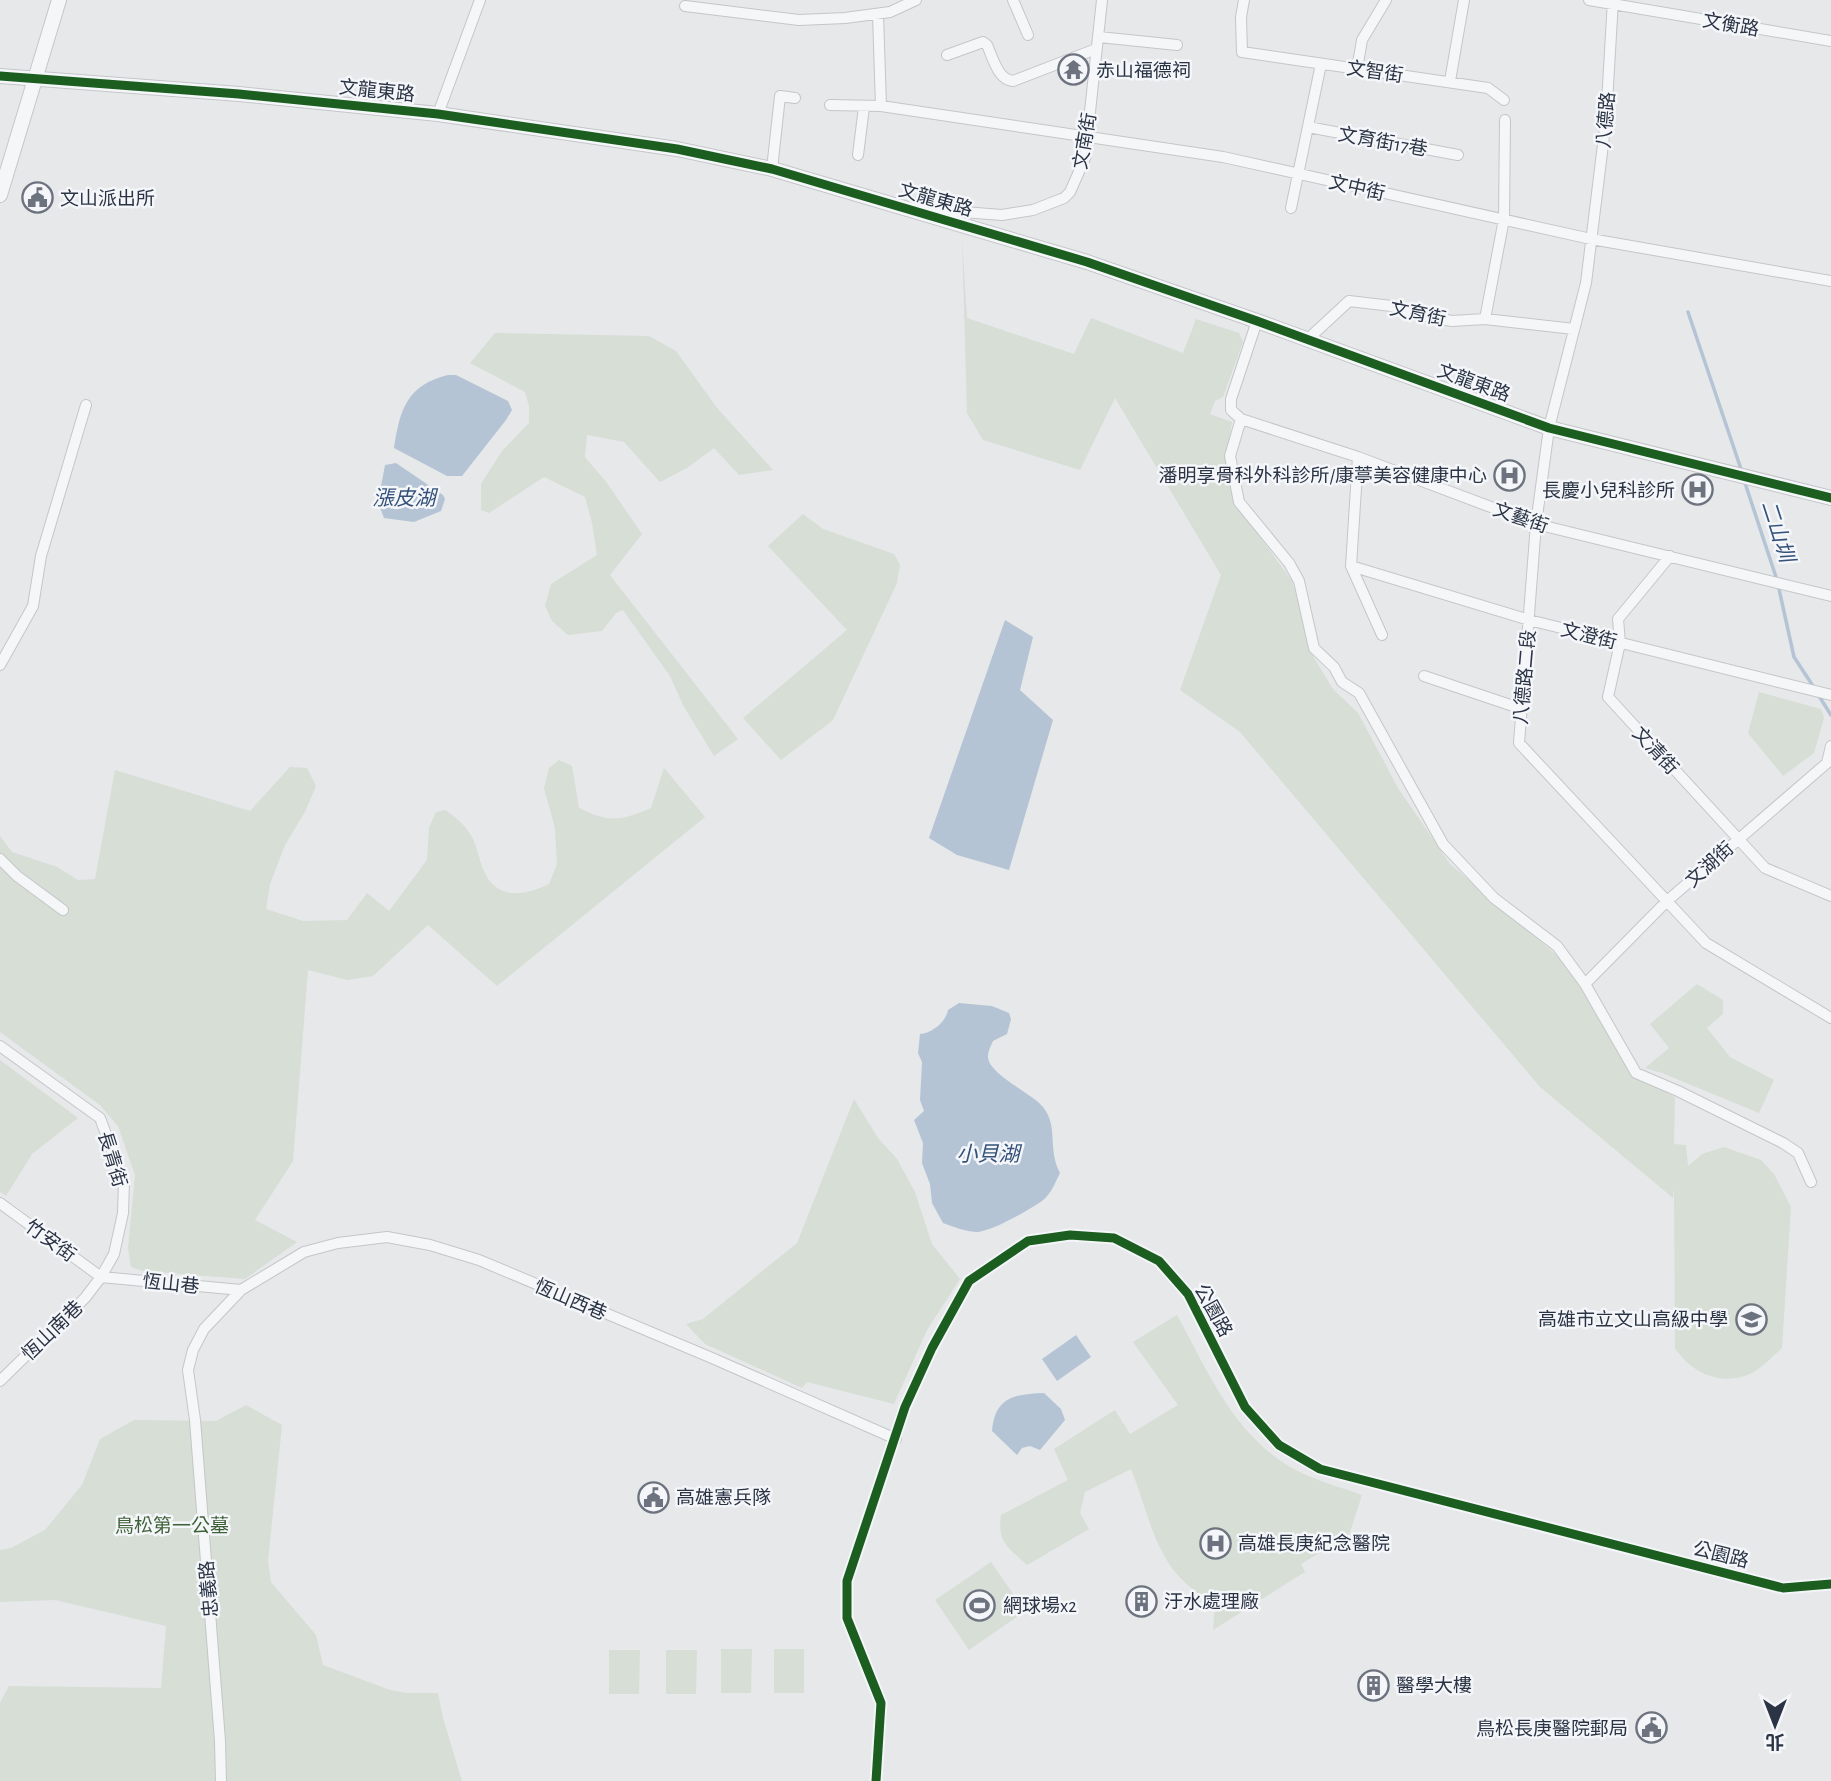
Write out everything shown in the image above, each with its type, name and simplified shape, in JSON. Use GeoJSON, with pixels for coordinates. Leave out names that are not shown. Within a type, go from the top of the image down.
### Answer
{"type":"FeatureCollection","features":[{"type":"Feature","properties":{"kind":"street"},"geometry":{"type":"LineString","coordinates":[[0,195],[59,0]]}},
{"type":"Feature","properties":{"kind":"street"},"geometry":{"type":"LineString","coordinates":[[438,114],[480,0]]}},
{"type":"Feature","properties":{"kind":"street"},"geometry":{"type":"LineString","coordinates":[[724,0],[724,12]]}},
{"type":"Feature","properties":{"kind":"street"},"geometry":{"type":"LineString","coordinates":[[685,6],[799,20],[890,12],[915,0]]}},
{"type":"Feature","properties":{"kind":"street"},"geometry":{"type":"LineString","coordinates":[[1013,0],[1028,35]]}},
{"type":"Feature","properties":{"kind":"street","name":"文南街"},"geometry":{"type":"LineString","coordinates":[[903,208],[1002,215],[1033,210],[1065,198],[1074,188],[1081,168],[1096,49],[1100,37],[1102,0]]}},
{"type":"Feature","properties":{"kind":"street","name":"文智街"},"geometry":{"type":"LineString","coordinates":[[1244,0],[1241,17],[1242,52],[1450,81],[1488,88],[1504,100]]}},
{"type":"Feature","properties":{"kind":"street"},"geometry":{"type":"LineString","coordinates":[[1357,69],[1362,40],[1386,0]]}},
{"type":"Feature","properties":{"kind":"street"},"geometry":{"type":"LineString","coordinates":[[1450,81],[1464,0]]}},
{"type":"Feature","properties":{"kind":"street","name":"文衡路"},"geometry":{"type":"LineString","coordinates":[[1589,0],[1831,41]]}},
{"type":"Feature","properties":{"kind":"street","name":"八德路"},"geometry":{"type":"LineString","coordinates":[[1591,239],[1606,120],[1613,2]]}},
{"type":"Feature","properties":{"kind":"street"},"geometry":{"type":"LineString","coordinates":[[878,14],[881,106]]}},
{"type":"Feature","properties":{"kind":"street"},"geometry":{"type":"LineString","coordinates":[[1100,37],[1177,45]]}},
{"type":"Feature","properties":{"kind":"street"},"geometry":{"type":"LineString","coordinates":[[947,55],[983,42],[1002,76],[1013,81],[1096,49]]}},
{"type":"Feature","properties":{"kind":"street"},"geometry":{"type":"LineString","coordinates":[[1291,208],[1321,64]]}},
{"type":"Feature","properties":{"kind":"street","name":"文龍東路"},"geometry":{"type":"LineString","coordinates":[[0,76],[438,114],[677,149],[772,169],[1087,262],[1549,428],[1831,498]]}},
{"type":"Feature","properties":{"kind":"street"},"geometry":{"type":"LineString","coordinates":[[772,169],[780,96],[795,98]]}},
{"type":"Feature","properties":{"kind":"street","name":"文中街"},"geometry":{"type":"LineString","coordinates":[[831,105],[881,106],[1223,157],[1591,239],[1831,281]]}},
{"type":"Feature","properties":{"kind":"street"},"geometry":{"type":"LineString","coordinates":[[858,155],[864,107]]}},
{"type":"Feature","properties":{"kind":"street"},"geometry":{"type":"LineString","coordinates":[[1505,120],[1504,219],[1485,319],[1574,329]]}},
{"type":"Feature","properties":{"kind":"street","name":"文育街17巷"},"geometry":{"type":"LineString","coordinates":[[1308,127],[1458,155]]}},
{"type":"Feature","properties":{"kind":"street","name":"八德路二段"},"geometry":{"type":"LineString","coordinates":[[1591,239],[1586,283],[1549,428],[1536,524],[1519,743],[1706,943],[1831,1018]]}},
{"type":"Feature","properties":{"kind":"street","name":"文育街"},"geometry":{"type":"LineString","coordinates":[[1308,340],[1349,301],[1401,307],[1415,314],[1452,321],[1485,319]]}},
{"type":"Feature","properties":{"kind":"street"},"geometry":{"type":"LineString","coordinates":[[1257,321],[1231,399],[1231,410],[1241,419],[1230,456],[1239,502],[1289,563],[1299,581],[1314,648],[1334,667],[1342,682],[1359,693],[1443,844],[1494,898],[1557,946],[1585,984],[1636,1073],[1783,1143],[1798,1153],[1811,1182]]}},
{"type":"Feature","properties":{"kind":"street"},"geometry":{"type":"LineString","coordinates":[[0,665],[33,606],[41,556],[86,405]]}},
{"type":"Feature","properties":{"kind":"street","name":"文藝街"},"geometry":{"type":"LineString","coordinates":[[1241,419],[1358,457],[1536,524],[1831,596]]}},
{"type":"Feature","properties":{"kind":"street"},"geometry":{"type":"LineString","coordinates":[[1358,457],[1351,566],[1382,635]]}},
{"type":"Feature","properties":{"kind":"street","name":"文清街"},"geometry":{"type":"LineString","coordinates":[[1670,556],[1618,619],[1620,643],[1608,697],[1765,868],[1831,896]]}},
{"type":"Feature","properties":{"kind":"street","name":"文澄街"},"geometry":{"type":"LineString","coordinates":[[1351,566],[1529,620],[1827,694]]}},
{"type":"Feature","properties":{"kind":"street"},"geometry":{"type":"LineString","coordinates":[[1424,676],[1522,709]]}},
{"type":"Feature","properties":{"kind":"street","name":"文湖街"},"geometry":{"type":"LineString","coordinates":[[1585,984],[1667,901],[1826,763],[1831,746]]}},
{"type":"Feature","properties":{"kind":"street"},"geometry":{"type":"LineString","coordinates":[[0,859],[63,910]]}},
{"type":"Feature","properties":{"kind":"street","name":"長青街"},"geometry":{"type":"LineString","coordinates":[[0,1046],[100,1118],[124,1182],[124,1213],[114,1254],[102,1277]]}},
{"type":"Feature","properties":{"kind":"street","name":"竹安街"},"geometry":{"type":"LineString","coordinates":[[0,1203],[102,1277]]}},
{"type":"Feature","properties":{"kind":"street","name":"公園路"},"geometry":{"type":"LineString","coordinates":[[876,1781],[881,1703],[847,1618],[847,1581],[905,1407],[932,1348],[969,1281],[1028,1241],[1070,1235],[1114,1238],[1159,1261],[1188,1294],[1245,1407],[1279,1445],[1320,1469],[1783,1588],[1831,1584]]}},
{"type":"Feature","properties":{"kind":"street","name":"恆山西巷"},"geometry":{"type":"LineString","coordinates":[[241,1290],[304,1252],[338,1243],[387,1237],[430,1245],[503,1270],[896,1439]]}},
{"type":"Feature","properties":{"kind":"street","name":"恆山巷"},"geometry":{"type":"LineString","coordinates":[[102,1277],[241,1290]]}},
{"type":"Feature","properties":{"kind":"street","name":"恆山南巷"},"geometry":{"type":"LineString","coordinates":[[0,1381],[85,1298],[102,1277]]}},
{"type":"Feature","properties":{"kind":"street","name":"忠義路"},"geometry":{"type":"LineString","coordinates":[[221,1781],[195,1420],[188,1370],[193,1350],[204,1329],[241,1290]]}},
{"type":"Feature","properties":{"kind":"green space"},"geometry":{"type":"Polygon","coordinates":[[[962,238],[967,318],[1074,354],[1091,318],[1183,353],[1196,319],[1239,333],[1243,342],[1223,397],[1215,401],[1210,414],[1232,422],[1226,456],[1234,501],[1292,581],[1314,658],[1333,689],[1358,713],[1398,788],[1450,864],[1553,952],[1572,972],[1633,1075],[1675,1097],[1674,1144],[1686,1145],[1688,1166],[1702,1154],[1724,1147],[1761,1160],[1774,1174],[1791,1207],[1782,1348],[1756,1371],[1730,1379],[1709,1376],[1690,1365],[1675,1348],[1674,1188],[1673,1198],[1540,1087],[1240,732],[1180,690],[1221,575],[1115,398],[1080,470],[983,440],[967,413],[962,238]]]}},
{"type":"Feature","properties":{"kind":"green space"},"geometry":{"type":"Polygon","coordinates":[[[495,333],[649,336],[676,351],[717,408],[773,470],[739,475],[714,448],[687,468],[660,482],[624,442],[587,435],[585,457],[607,483],[642,534],[610,575],[738,739],[714,756],[683,705],[670,676],[623,610],[616,613],[602,631],[568,635],[552,621],[545,606],[551,584],[597,555],[585,497],[544,477],[489,513],[481,510],[481,484],[502,451],[529,423],[529,406],[525,392],[470,363],[495,333]]]}},
{"type":"Feature","properties":{"kind":"green space"},"geometry":{"type":"Polygon","coordinates":[[[803,514],[823,529],[894,554],[900,565],[897,583],[833,720],[781,760],[743,718],[847,630],[768,546],[803,514]]]}},
{"type":"Feature","properties":{"kind":"green space"},"geometry":{"type":"Polygon","coordinates":[[[1759,692],[1821,709],[1824,718],[1814,753],[1783,776],[1748,733],[1759,692]]]}},
{"type":"Feature","properties":{"kind":"green space"},"geometry":{"type":"Polygon","coordinates":[[[559,760],[572,766],[579,808],[590,813],[607,818],[623,818],[651,808],[664,768],[705,817],[497,986],[428,925],[373,976],[347,980],[308,970],[293,1161],[255,1220],[297,1242],[245,1279],[143,1271],[131,1267],[128,1248],[135,1175],[118,1126],[100,1105],[0,1032],[0,836],[12,852],[57,867],[78,880],[95,879],[115,770],[250,811],[290,767],[307,768],[316,786],[305,812],[285,845],[270,884],[266,909],[303,921],[347,920],[367,893],[389,911],[427,860],[429,828],[436,812],[445,810],[469,833],[483,869],[495,887],[521,893],[549,884],[557,864],[555,828],[544,788],[549,768],[559,760]]]}},
{"type":"Feature","properties":{"kind":"green space"},"geometry":{"type":"Polygon","coordinates":[[[1697,984],[1723,1000],[1723,1014],[1707,1028],[1730,1057],[1774,1080],[1759,1113],[1645,1068],[1669,1048],[1650,1024],[1697,984]]]}},
{"type":"Feature","properties":{"kind":"green space"},"geometry":{"type":"Polygon","coordinates":[[[0,1060],[78,1118],[32,1154],[6,1196],[0,1192],[0,1060]]]}},
{"type":"Feature","properties":{"kind":"green space"},"geometry":{"type":"Polygon","coordinates":[[[854,1099],[878,1138],[897,1159],[915,1192],[932,1244],[960,1279],[927,1330],[894,1404],[807,1382],[802,1388],[705,1344],[686,1324],[703,1319],[797,1243],[854,1099]]]}},
{"type":"Feature","properties":{"kind":"green space"},"geometry":{"type":"Polygon","coordinates":[[[1177,1315],[1228,1407],[1262,1446],[1282,1462],[1306,1475],[1362,1495],[1349,1535],[1301,1564],[1305,1572],[1213,1630],[1215,1603],[1180,1578],[1168,1562],[1159,1546],[1131,1469],[1085,1492],[1080,1513],[1089,1529],[1027,1565],[1005,1544],[1000,1524],[1001,1515],[1068,1480],[1054,1449],[1115,1410],[1130,1434],[1178,1405],[1133,1342],[1177,1315]]]}},
{"type":"Feature","properties":{"kind":"green space","name":"鳥松第一公墓"},"geometry":{"type":"Polygon","coordinates":[[[246,1405],[282,1425],[268,1561],[271,1582],[316,1635],[323,1665],[390,1690],[438,1693],[462,1781],[0,1781],[0,1703],[9,1686],[161,1688],[166,1626],[55,1600],[0,1602],[0,1550],[11,1548],[45,1530],[82,1485],[100,1439],[134,1420],[216,1421],[246,1405]]]}},
{"type":"Feature","properties":{"kind":"green space","name":"網球場x2"},"geometry":{"type":"Polygon","coordinates":[[[991,1562],[1025,1611],[969,1650],[935,1600],[991,1562]]]}},
{"type":"Feature","properties":{"kind":"green space"},"geometry":{"type":"Polygon","coordinates":[[[721,1649],[752,1649],[751,1693],[721,1693],[721,1649]]]}},
{"type":"Feature","properties":{"kind":"green space"},"geometry":{"type":"Polygon","coordinates":[[[774,1649],[804,1649],[804,1693],[774,1693],[774,1649]]]}},
{"type":"Feature","properties":{"kind":"green space"},"geometry":{"type":"Polygon","coordinates":[[[609,1650],[640,1650],[639,1694],[609,1694],[609,1650]]]}},
{"type":"Feature","properties":{"kind":"green space"},"geometry":{"type":"Polygon","coordinates":[[[666,1650],[697,1650],[696,1694],[666,1694],[666,1650]]]}},
{"type":"Feature","properties":{"kind":"water"},"geometry":{"type":"Polygon","coordinates":[[[456,375],[508,401],[512,410],[462,476],[447,476],[394,448],[403,410],[414,392],[434,379],[456,375]]]}},
{"type":"Feature","properties":{"kind":"water","name":"漲皮湖"},"geometry":{"type":"Polygon","coordinates":[[[396,463],[443,495],[445,499],[441,511],[414,522],[384,518],[378,502],[385,465],[396,463]]]}},
{"type":"Feature","properties":{"kind":"water"},"geometry":{"type":"Polygon","coordinates":[[[1005,620],[1033,637],[1020,690],[1053,720],[1009,870],[957,855],[929,838],[1005,620]]]}},
{"type":"Feature","properties":{"kind":"water","name":"小貝湖"},"geometry":{"type":"Polygon","coordinates":[[[959,1003],[992,1006],[1009,1013],[1011,1019],[1007,1034],[993,1041],[988,1054],[990,1063],[1002,1076],[1043,1107],[1051,1122],[1054,1155],[1060,1173],[1042,1201],[1000,1225],[976,1232],[943,1223],[932,1203],[930,1184],[922,1163],[923,1143],[914,1120],[924,1111],[920,1100],[920,1034],[938,1026],[948,1010],[959,1003]]]}},
{"type":"Feature","properties":{"kind":"water"},"geometry":{"type":"Polygon","coordinates":[[[1076,1335],[1091,1357],[1057,1381],[1042,1359],[1076,1335]]]}},
{"type":"Feature","properties":{"kind":"water"},"geometry":{"type":"Polygon","coordinates":[[[1044,1393],[1061,1409],[1065,1420],[1040,1450],[1030,1446],[1022,1448],[1017,1455],[992,1431],[997,1411],[1007,1400],[1044,1393]]]}},
{"type":"Feature","properties":{"kind":"waterway","name":"二山圳"},"geometry":{"type":"LineString","coordinates":[[1688,312],[1742,472]]}},
{"type":"Feature","properties":{"kind":"waterway","name":"二山圳"},"geometry":{"type":"LineString","coordinates":[[1745,483],[1777,580],[1794,657],[1813,686]]}},
{"type":"Feature","properties":{"kind":"waterway","name":"二山圳"},"geometry":{"type":"LineString","coordinates":[[1819,696],[1831,715]]}},
{"type":"Feature","properties":{"kind":"cycle path"},"geometry":{"type":"LineString","coordinates":[[0,76],[239,94],[438,114],[677,149],[772,169],[1087,262],[1549,428],[1831,498]]}},
{"type":"Feature","properties":{"kind":"cycle path"},"geometry":{"type":"LineString","coordinates":[[876,1781],[881,1703],[847,1618],[847,1581],[905,1407],[932,1348],[969,1281],[1028,1241],[1070,1235],[1114,1238],[1159,1261],[1188,1294],[1245,1407],[1279,1445],[1320,1469],[1783,1588],[1831,1584]]}},
{"type":"Feature","properties":{"kind":"place","name":"赤山福德祠"},"geometry":{"type":"Point","coordinates":[1073,70]}},
{"type":"Feature","properties":{"kind":"place","name":"文山派出所"},"geometry":{"type":"Point","coordinates":[37,198]}},
{"type":"Feature","properties":{"kind":"place","name":"潘明享骨科外科診所/康葶美容健康中心"},"geometry":{"type":"Point","coordinates":[1510,475]}},
{"type":"Feature","properties":{"kind":"place","name":"長慶小兒科診所"},"geometry":{"type":"Point","coordinates":[1698,490]}},
{"type":"Feature","properties":{"kind":"place","name":"高雄市立文山高級中學"},"geometry":{"type":"Point","coordinates":[1751,1319]}},
{"type":"Feature","properties":{"kind":"place","name":"高雄憲兵隊"},"geometry":{"type":"Point","coordinates":[653,1497]}},
{"type":"Feature","properties":{"kind":"place","name":"高雄長庚紀念醫院"},"geometry":{"type":"Point","coordinates":[1215,1543]}},
{"type":"Feature","properties":{"kind":"place","name":"汙水處理廠"},"geometry":{"type":"Point","coordinates":[1141,1601]}},
{"type":"Feature","properties":{"kind":"place","name":"網球場x2"},"geometry":{"type":"Point","coordinates":[980,1605]}},
{"type":"Feature","properties":{"kind":"place","name":"醫學大樓"},"geometry":{"type":"Point","coordinates":[1373,1685]}},
{"type":"Feature","properties":{"kind":"place","name":"鳥松長庚醫院郵局"},"geometry":{"type":"Point","coordinates":[1651,1728]}}]}
